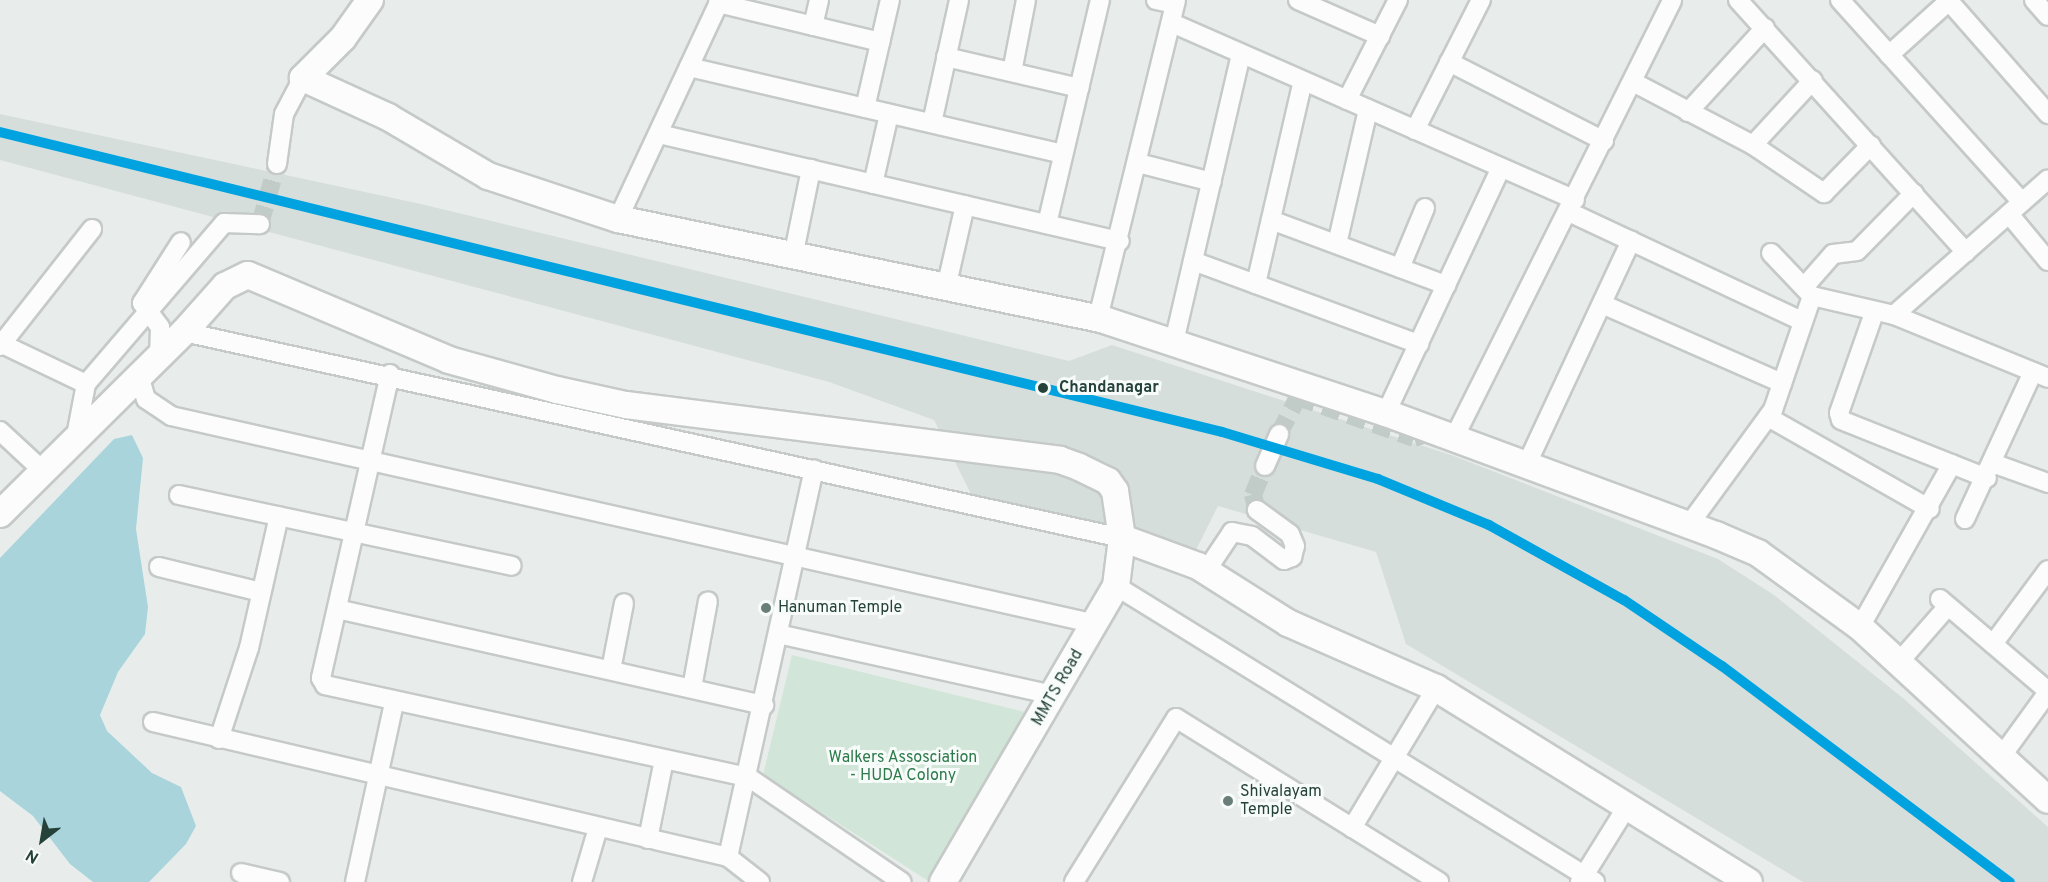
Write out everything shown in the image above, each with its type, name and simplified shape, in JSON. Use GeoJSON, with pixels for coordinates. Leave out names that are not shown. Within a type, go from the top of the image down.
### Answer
{"type":"FeatureCollection","features":[{"type":"Feature","properties":{"kind":"street"},"geometry":{"type":"LineString","coordinates":[[277,164],[284,114],[303,78],[343,38],[370,0]]}},
{"type":"Feature","properties":{"kind":"street"},"geometry":{"type":"LineString","coordinates":[[813,26],[819,0]]}},
{"type":"Feature","properties":{"kind":"street"},"geometry":{"type":"LineString","coordinates":[[865,108],[890,0]]}},
{"type":"Feature","properties":{"kind":"street"},"geometry":{"type":"LineString","coordinates":[[932,123],[959,0]]}},
{"type":"Feature","properties":{"kind":"street"},"geometry":{"type":"LineString","coordinates":[[1012,72],[1026,0]]}},
{"type":"Feature","properties":{"kind":"street"},"geometry":{"type":"LineString","coordinates":[[1047,224],[1100,0]]}},
{"type":"Feature","properties":{"kind":"street"},"geometry":{"type":"LineString","coordinates":[[1098,318],[1120,241],[1176,2],[1156,0]]}},
{"type":"Feature","properties":{"kind":"street"},"geometry":{"type":"LineString","coordinates":[[1347,100],[1398,0]]}},
{"type":"Feature","properties":{"kind":"street"},"geometry":{"type":"LineString","coordinates":[[1415,130],[1481,0]]}},
{"type":"Feature","properties":{"kind":"street"},"geometry":{"type":"LineString","coordinates":[[1453,440],[1572,206],[1672,0]]}},
{"type":"Feature","properties":{"kind":"street"},"geometry":{"type":"LineString","coordinates":[[1738,0],[1813,80],[1966,252]]}},
{"type":"Feature","properties":{"kind":"street"},"geometry":{"type":"LineString","coordinates":[[1840,0],[1889,55],[2015,208],[2048,261]]}},
{"type":"Feature","properties":{"kind":"street"},"geometry":{"type":"LineString","coordinates":[[2034,0],[2048,16]]}},
{"type":"Feature","properties":{"kind":"street"},"geometry":{"type":"LineString","coordinates":[[618,219],[719,1],[880,42]]}},
{"type":"Feature","properties":{"kind":"street"},"geometry":{"type":"LineString","coordinates":[[1889,55],[1949,1],[2048,114]]}},
{"type":"Feature","properties":{"kind":"street"},"geometry":{"type":"LineString","coordinates":[[1309,2],[1380,36]]}},
{"type":"Feature","properties":{"kind":"street"},"geometry":{"type":"LineString","coordinates":[[1172,24],[1501,168],[1631,241],[1800,320]]}},
{"type":"Feature","properties":{"kind":"street"},"geometry":{"type":"LineString","coordinates":[[1688,112],[1765,28]]}},
{"type":"Feature","properties":{"kind":"street"},"geometry":{"type":"LineString","coordinates":[[1174,342],[1241,54]]}},
{"type":"Feature","properties":{"kind":"street"},"geometry":{"type":"LineString","coordinates":[[946,57],[1079,88]]}},
{"type":"Feature","properties":{"kind":"street"},"geometry":{"type":"LineString","coordinates":[[1449,62],[1604,141]]}},
{"type":"Feature","properties":{"kind":"street"},"geometry":{"type":"LineString","coordinates":[[689,67],[1063,154]]}},
{"type":"Feature","properties":{"kind":"street"},"geometry":{"type":"LineString","coordinates":[[303,78],[388,117],[488,176],[618,219],[794,252],[946,288],[1098,318],[1386,413],[1525,468],[1758,553],[1860,627],[2048,800]]}},
{"type":"Feature","properties":{"kind":"street"},"geometry":{"type":"LineString","coordinates":[[1753,145],[1813,80]]}},
{"type":"Feature","properties":{"kind":"street"},"geometry":{"type":"LineString","coordinates":[[1256,284],[1303,81]]}},
{"type":"Feature","properties":{"kind":"street"},"geometry":{"type":"LineString","coordinates":[[1633,82],[1753,145],[1824,193],[1871,146]]}},
{"type":"Feature","properties":{"kind":"street"},"geometry":{"type":"LineString","coordinates":[[1336,244],[1368,110]]}},
{"type":"Feature","properties":{"kind":"street"},"geometry":{"type":"LineString","coordinates":[[873,184],[889,114]]}},
{"type":"Feature","properties":{"kind":"street"},"geometry":{"type":"LineString","coordinates":[[659,134],[1120,241]]}},
{"type":"Feature","properties":{"kind":"street"},"geometry":{"type":"LineString","coordinates":[[1138,163],[1212,182]]}},
{"type":"Feature","properties":{"kind":"street"},"geometry":{"type":"LineString","coordinates":[[1386,413],[1501,168]]}},
{"type":"Feature","properties":{"kind":"street"},"geometry":{"type":"LineString","coordinates":[[794,252],[811,169]]}},
{"type":"Feature","properties":{"kind":"street"},"geometry":{"type":"LineString","coordinates":[[1893,315],[2048,180]]}},
{"type":"Feature","properties":{"kind":"street"},"geometry":{"type":"LineString","coordinates":[[1688,526],[1768,417],[1782,383],[1808,291],[1833,254],[1857,250],[1914,193]]}},
{"type":"Feature","properties":{"kind":"street"},"geometry":{"type":"LineString","coordinates":[[946,288],[965,205]]}},
{"type":"Feature","properties":{"kind":"street"},"geometry":{"type":"LineString","coordinates":[[1400,268],[1425,208]]}},
{"type":"Feature","properties":{"kind":"street"},"geometry":{"type":"LineString","coordinates":[[1271,220],[1446,285]]}},
{"type":"Feature","properties":{"kind":"street"},"geometry":{"type":"LineString","coordinates":[[76,436],[86,384],[148,315],[224,223],[261,225]]}},
{"type":"Feature","properties":{"kind":"street"},"geometry":{"type":"LineString","coordinates":[[86,384],[1,344],[92,228]]}},
{"type":"Feature","properties":{"kind":"street"},"geometry":{"type":"LineString","coordinates":[[1525,468],[1631,241]]}},
{"type":"Feature","properties":{"kind":"street"},"geometry":{"type":"LineString","coordinates":[[148,315],[142,303],[147,290],[181,242]]}},
{"type":"Feature","properties":{"kind":"street"},"geometry":{"type":"LineString","coordinates":[[1771,253],[1808,291],[1874,313],[1893,315],[2041,375],[1965,519]]}},
{"type":"Feature","properties":{"kind":"street"},"geometry":{"type":"LineString","coordinates":[[1193,261],[1419,344]]}},
{"type":"Feature","properties":{"kind":"street"},"geometry":{"type":"LineString","coordinates":[[0,514],[76,436],[184,332],[225,286],[248,276],[449,360],[584,407]]}},
{"type":"Feature","properties":{"kind":"street"},"geometry":{"type":"LineString","coordinates":[[1602,304],[1782,383]]}},
{"type":"Feature","properties":{"kind":"street"},"geometry":{"type":"LineString","coordinates":[[1874,313],[1839,413],[1840,420],[1952,464],[2048,483]]}},
{"type":"Feature","properties":{"kind":"street"},"geometry":{"type":"LineString","coordinates":[[148,315],[155,316],[160,327],[159,357]]}},
{"type":"Feature","properties":{"kind":"street"},"geometry":{"type":"LineString","coordinates":[[184,332],[390,374],[626,416],[814,469],[1122,538],[1206,571],[1288,623],[1436,687],[1749,882]]}},
{"type":"Feature","properties":{"kind":"street"},"geometry":{"type":"LineString","coordinates":[[390,374],[372,462],[321,678],[325,685],[394,704],[748,777],[902,882]]}},
{"type":"Feature","properties":{"kind":"street"},"geometry":{"type":"LineString","coordinates":[[140,375],[146,399],[171,416],[795,554],[1096,624]]}},
{"type":"Feature","properties":{"kind":"street","name":"MMTS Road"},"geometry":{"type":"LineString","coordinates":[[626,416],[1060,460],[1108,481],[1115,491],[1122,538],[1116,586],[1096,624],[943,882]]}},
{"type":"Feature","properties":{"kind":"street"},"geometry":{"type":"LineString","coordinates":[[1768,417],[1930,509]]}},
{"type":"Feature","properties":{"kind":"street"},"geometry":{"type":"LineString","coordinates":[[0,431],[43,471]]}},
{"type":"Feature","properties":{"kind":"street"},"geometry":{"type":"LineString","coordinates":[[1266,466],[1279,434]]}},
{"type":"Feature","properties":{"kind":"street"},"geometry":{"type":"LineString","coordinates":[[1860,627],[1930,509],[1952,464]]}},
{"type":"Feature","properties":{"kind":"street"},"geometry":{"type":"LineString","coordinates":[[728,857],[764,705],[814,469]]}},
{"type":"Feature","properties":{"kind":"street"},"geometry":{"type":"LineString","coordinates":[[179,495],[512,566]]}},
{"type":"Feature","properties":{"kind":"street"},"geometry":{"type":"LineString","coordinates":[[1206,571],[1232,532],[1252,536],[1284,560],[1292,557],[1295,546],[1290,534],[1257,510]]}},
{"type":"Feature","properties":{"kind":"street"},"geometry":{"type":"LineString","coordinates":[[219,739],[249,648],[279,516]]}},
{"type":"Feature","properties":{"kind":"street"},"geometry":{"type":"LineString","coordinates":[[159,567],[261,592]]}},
{"type":"Feature","properties":{"kind":"street"},"geometry":{"type":"LineString","coordinates":[[1993,644],[2048,570]]}},
{"type":"Feature","properties":{"kind":"street"},"geometry":{"type":"LineString","coordinates":[[1116,586],[1586,880],[1628,805]]}},
{"type":"Feature","properties":{"kind":"street"},"geometry":{"type":"LineString","coordinates":[[692,688],[708,601]]}},
{"type":"Feature","properties":{"kind":"street"},"geometry":{"type":"LineString","coordinates":[[1899,662],[1944,602],[2048,692],[2001,756]]}},
{"type":"Feature","properties":{"kind":"street"},"geometry":{"type":"LineString","coordinates":[[611,670],[624,603]]}},
{"type":"Feature","properties":{"kind":"street"},"geometry":{"type":"LineString","coordinates":[[337,609],[764,705]]}},
{"type":"Feature","properties":{"kind":"street"},"geometry":{"type":"LineString","coordinates":[[778,634],[1054,695]]}},
{"type":"Feature","properties":{"kind":"street"},"geometry":{"type":"LineString","coordinates":[[1352,828],[1436,687]]}},
{"type":"Feature","properties":{"kind":"street"},"geometry":{"type":"LineString","coordinates":[[355,882],[394,704]]}},
{"type":"Feature","properties":{"kind":"street"},"geometry":{"type":"LineString","coordinates":[[1074,882],[1176,718],[1439,882]]}},
{"type":"Feature","properties":{"kind":"street"},"geometry":{"type":"LineString","coordinates":[[153,722],[378,777],[728,857],[760,882]]}},
{"type":"Feature","properties":{"kind":"street"},"geometry":{"type":"LineString","coordinates":[[648,839],[664,760]]}},
{"type":"Feature","properties":{"kind":"street"},"geometry":{"type":"LineString","coordinates":[[582,882],[598,828]]}},
{"type":"Feature","properties":{"kind":"street"},"geometry":{"type":"LineString","coordinates":[[241,873],[280,882]]}},
{"type":"Feature","properties":{"kind":"shaded area"},"geometry":{"type":"Polygon","coordinates":[[[0,114],[421,204],[1069,361],[1112,345],[1454,456],[1718,559],[1774,595],[1903,698],[2048,827],[2048,882],[1803,882],[1406,644],[1376,552],[1218,506],[1191,560],[977,506],[934,420],[829,382],[0,160],[0,114]]]}},
{"type":"Feature","properties":{"kind":"green space","name":"Walkers Assosciation - HUDA Colony"},"geometry":{"type":"Polygon","coordinates":[[[792,655],[1033,714],[930,882],[763,775],[792,655]]]}},
{"type":"Feature","properties":{"kind":"water"},"geometry":{"type":"Polygon","coordinates":[[[132,435],[143,458],[136,529],[148,607],[145,634],[118,672],[100,715],[107,731],[152,773],[181,787],[196,826],[186,844],[149,882],[93,882],[70,864],[33,816],[0,791],[0,558],[114,439],[132,435]]]}},
{"type":"Feature","properties":{"kind":"tunnel"},"geometry":{"type":"LineString","coordinates":[[260,224],[277,164]]}},
{"type":"Feature","properties":{"kind":"tunnel"},"geometry":{"type":"LineString","coordinates":[[1279,434],[1298,397],[1414,438],[1432,432]]}},
{"type":"Feature","properties":{"kind":"tunnel"},"geometry":{"type":"LineString","coordinates":[[1257,510],[1253,495],[1265,466]]}},
{"type":"Feature","properties":{"kind":"rail line","name":"MMTS"},"geometry":{"type":"LineString","coordinates":[[0,132],[1222,432],[1378,479],[1489,525],[1624,600],[1722,666],[2010,882]]}},
{"type":"Feature","properties":{"kind":"place","name":"Chandanagar"},"geometry":{"type":"Point","coordinates":[1043,388]}},
{"type":"Feature","properties":{"kind":"place","name":"Hanuman Temple"},"geometry":{"type":"Point","coordinates":[766,608]}},
{"type":"Feature","properties":{"kind":"place","name":"Shivalayam Temple"},"geometry":{"type":"Point","coordinates":[1228,801]}}]}
